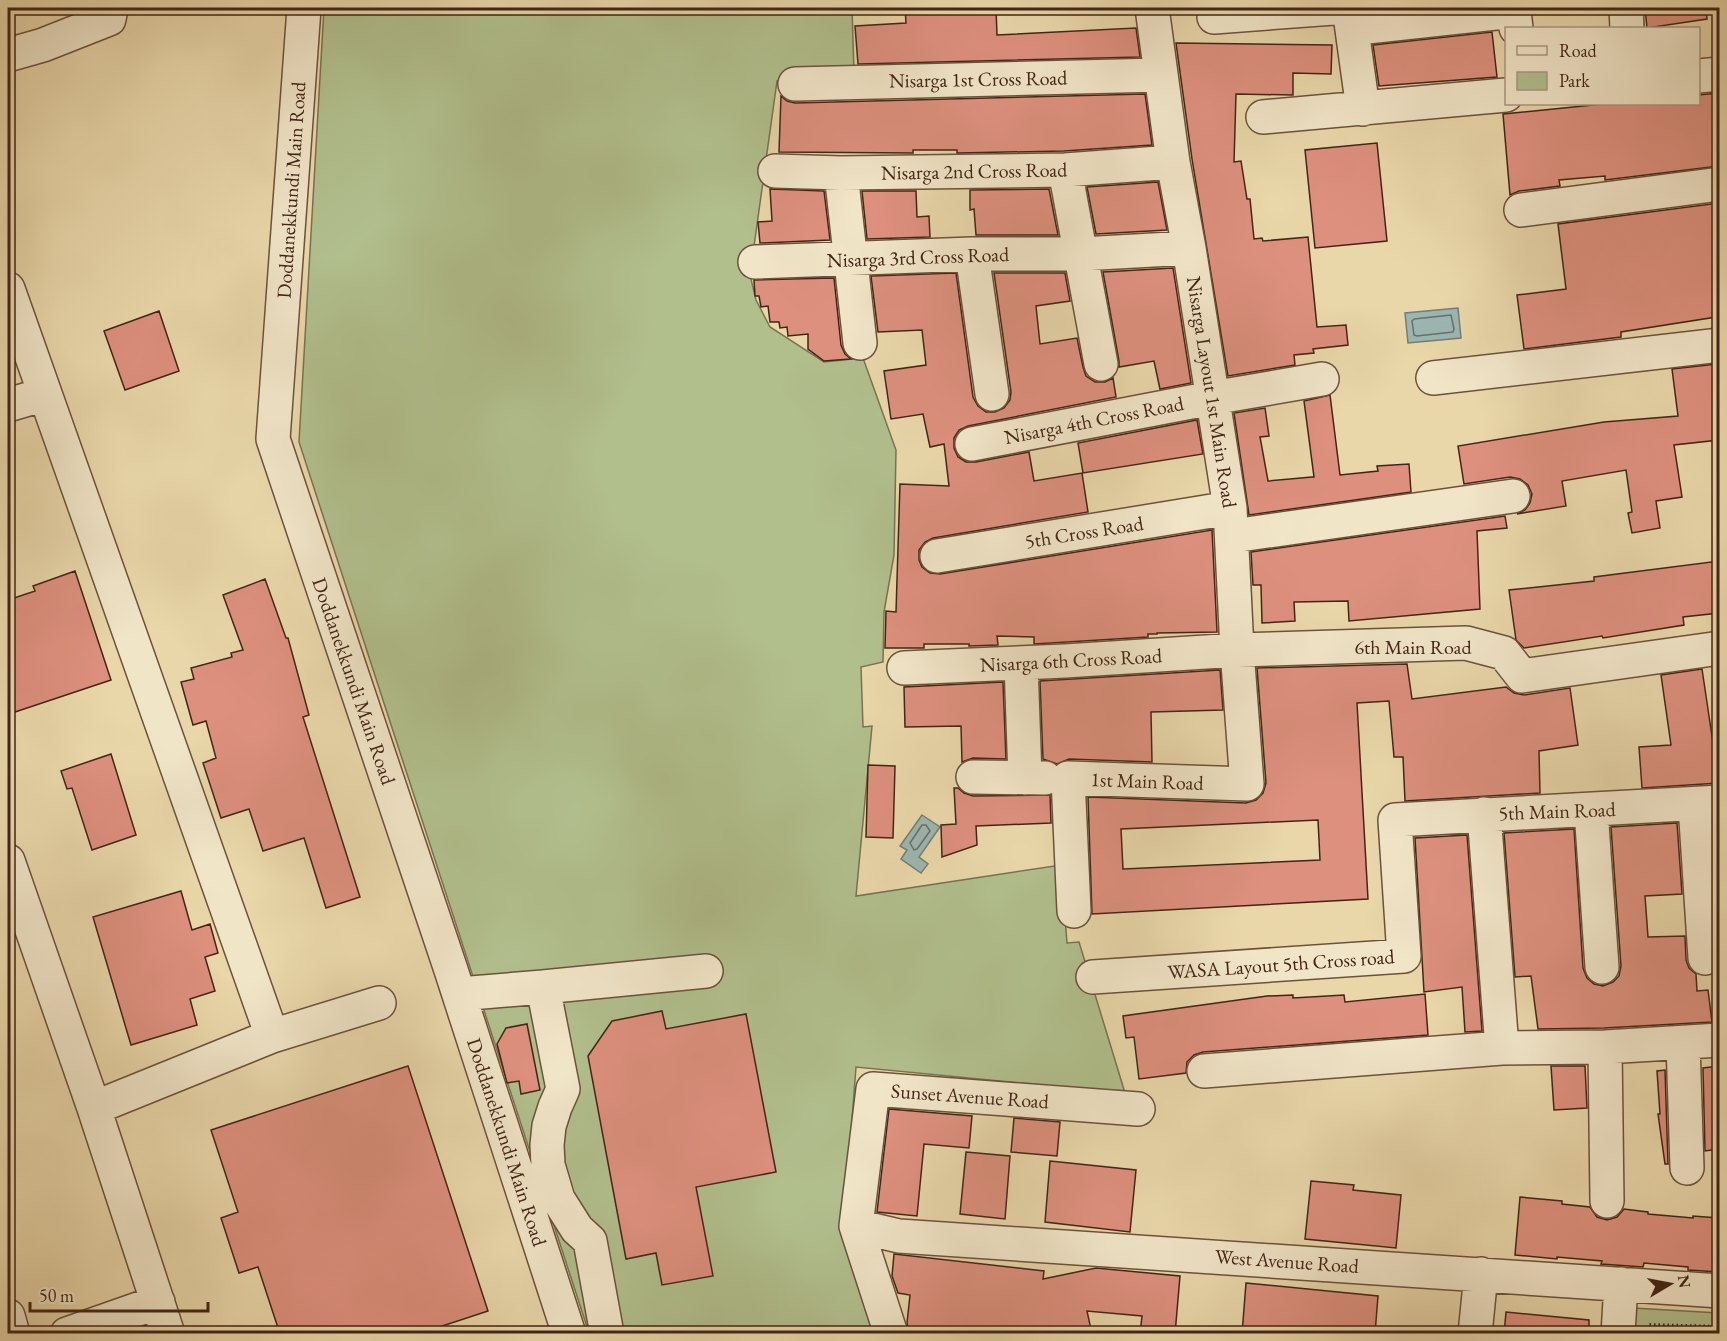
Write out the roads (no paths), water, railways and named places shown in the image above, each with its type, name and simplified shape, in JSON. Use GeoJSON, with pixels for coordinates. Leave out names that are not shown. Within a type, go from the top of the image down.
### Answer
{"type":"FeatureCollection","features":[{"type":"Feature","properties":{"kind":"street"},"geometry":{"type":"LineString","coordinates":[[8,55],[43,45],[109,19],[111,8]]}},
{"type":"Feature","properties":{"kind":"street","name":"Doddanekkundi Main Road"},"geometry":{"type":"LineString","coordinates":[[304,8],[273,439],[459,994],[569,1334]]}},
{"type":"Feature","properties":{"kind":"street","name":"Nisarga Layout 1st Main Road"},"geometry":{"type":"LineString","coordinates":[[1152,8],[1173,162],[1189,248],[1232,522],[1237,650],[1246,778]]}},
{"type":"Feature","properties":{"kind":"street"},"geometry":{"type":"LineString","coordinates":[[1214,17],[1334,8]]}},
{"type":"Feature","properties":{"kind":"street"},"geometry":{"type":"LineString","coordinates":[[1626,8],[1627,27]]}},
{"type":"Feature","properties":{"kind":"street"},"geometry":{"type":"LineString","coordinates":[[1363,109],[1358,17],[1514,11],[1516,27]]}},
{"type":"Feature","properties":{"kind":"street"},"geometry":{"type":"LineString","coordinates":[[1700,76],[1719,74]]}},
{"type":"Feature","properties":{"kind":"street","name":"Nisarga 1st Cross Road"},"geometry":{"type":"LineString","coordinates":[[795,84],[1160,75]]}},
{"type":"Feature","properties":{"kind":"street"},"geometry":{"type":"LineString","coordinates":[[1263,117],[1505,95]]}},
{"type":"Feature","properties":{"kind":"street","name":"Nisarga 2nd Cross Road"},"geometry":{"type":"LineString","coordinates":[[775,171],[841,173],[1065,170],[1173,162]]}},
{"type":"Feature","properties":{"kind":"street"},"geometry":{"type":"LineString","coordinates":[[1065,170],[1101,364]]}},
{"type":"Feature","properties":{"kind":"street"},"geometry":{"type":"LineString","coordinates":[[841,173],[860,343]]}},
{"type":"Feature","properties":{"kind":"street"},"geometry":{"type":"LineString","coordinates":[[1521,210],[1719,184]]}},
{"type":"Feature","properties":{"kind":"street","name":"Nisarga 3rd Cross Road"},"geometry":{"type":"LineString","coordinates":[[755,262],[972,254],[1081,254],[1189,248]]}},
{"type":"Feature","properties":{"kind":"street"},"geometry":{"type":"LineString","coordinates":[[972,254],[992,394]]}},
{"type":"Feature","properties":{"kind":"street"},"geometry":{"type":"LineString","coordinates":[[8,289],[272,1036]]}},
{"type":"Feature","properties":{"kind":"street"},"geometry":{"type":"LineString","coordinates":[[1433,378],[1719,345]]}},
{"type":"Feature","properties":{"kind":"street","name":"Nisarga 4th Cross Road"},"geometry":{"type":"LineString","coordinates":[[972,444],[1322,379]]}},
{"type":"Feature","properties":{"kind":"street"},"geometry":{"type":"LineString","coordinates":[[8,405],[45,394]]}},
{"type":"Feature","properties":{"kind":"street","name":"5th Cross Road"},"geometry":{"type":"LineString","coordinates":[[937,556],[1232,522],[1513,496]]}},
{"type":"Feature","properties":{"kind":"street","name":"6th Main Road"},"geometry":{"type":"LineString","coordinates":[[1237,650],[1466,642],[1504,653],[1522,676],[1719,648]]}},
{"type":"Feature","properties":{"kind":"street","name":"Nisarga 6th Cross Road"},"geometry":{"type":"LineString","coordinates":[[904,668],[1237,650]]}},
{"type":"Feature","properties":{"kind":"street"},"geometry":{"type":"LineString","coordinates":[[1021,663],[1025,778]]}},
{"type":"Feature","properties":{"kind":"street"},"geometry":{"type":"LineString","coordinates":[[973,777],[1068,778]]}},
{"type":"Feature","properties":{"kind":"street","name":"1st Main Road"},"geometry":{"type":"LineString","coordinates":[[1074,911],[1068,778],[1247,784],[1246,778]]}},
{"type":"Feature","properties":{"kind":"street"},"geometry":{"type":"LineString","coordinates":[[1705,958],[1707,804]]}},
{"type":"Feature","properties":{"kind":"street","name":"5th Main Road"},"geometry":{"type":"LineString","coordinates":[[1395,820],[1707,804]]}},
{"type":"Feature","properties":{"kind":"street"},"geometry":{"type":"LineString","coordinates":[[1591,810],[1602,967]]}},
{"type":"Feature","properties":{"kind":"street"},"geometry":{"type":"LineString","coordinates":[[1484,814],[1502,1048]]}},
{"type":"Feature","properties":{"kind":"street","name":"WASA Layout 5th Cross road"},"geometry":{"type":"LineString","coordinates":[[1093,977],[1404,956],[1395,820]]}},
{"type":"Feature","properties":{"kind":"street"},"geometry":{"type":"LineString","coordinates":[[8,861],[94,1108],[168,1334]]}},
{"type":"Feature","properties":{"kind":"street"},"geometry":{"type":"LineString","coordinates":[[459,994],[706,971]]}},
{"type":"Feature","properties":{"kind":"street"},"geometry":{"type":"LineString","coordinates":[[543,987],[563,1089],[549,1126],[548,1165],[558,1199],[577,1229],[590,1241],[607,1334]]}},
{"type":"Feature","properties":{"kind":"street"},"geometry":{"type":"LineString","coordinates":[[94,1108],[272,1036],[379,1003]]}},
{"type":"Feature","properties":{"kind":"street"},"geometry":{"type":"LineString","coordinates":[[1204,1071],[1502,1048],[1605,1047],[1719,1040]]}},
{"type":"Feature","properties":{"kind":"street"},"geometry":{"type":"LineString","coordinates":[[1683,1043],[1687,1168]]}},
{"type":"Feature","properties":{"kind":"street"},"geometry":{"type":"LineString","coordinates":[[1605,1047],[1607,1201]]}},
{"type":"Feature","properties":{"kind":"street","name":"Sunset Avenue Road"},"geometry":{"type":"LineString","coordinates":[[891,1334],[856,1226],[873,1089],[1138,1109]]}},
{"type":"Feature","properties":{"kind":"street","name":"West Avenue Road"},"geometry":{"type":"LineString","coordinates":[[856,1226],[899,1236],[1719,1291]]}},
{"type":"Feature","properties":{"kind":"street"},"geometry":{"type":"LineString","coordinates":[[1475,1334],[1481,1274]]}},
{"type":"Feature","properties":{"kind":"street"},"geometry":{"type":"LineString","coordinates":[[1618,1334],[1622,1284]]}},
{"type":"Feature","properties":{"kind":"street"},"geometry":{"type":"LineString","coordinates":[[67,1334],[158,1302]]}},
{"type":"Feature","properties":{"kind":"street"},"geometry":{"type":"LineString","coordinates":[[8,1316],[13,1334]]}},
{"type":"Feature","properties":{"kind":"water"},"geometry":{"type":"Polygon","coordinates":[[[1458,308],[1461,338],[1408,343],[1405,313],[1458,308]]]}},
{"type":"Feature","properties":{"kind":"water"},"geometry":{"type":"Polygon","coordinates":[[[922,815],[940,827],[919,857],[928,864],[921,873],[901,859],[907,850],[900,846],[922,815]]]}}]}
